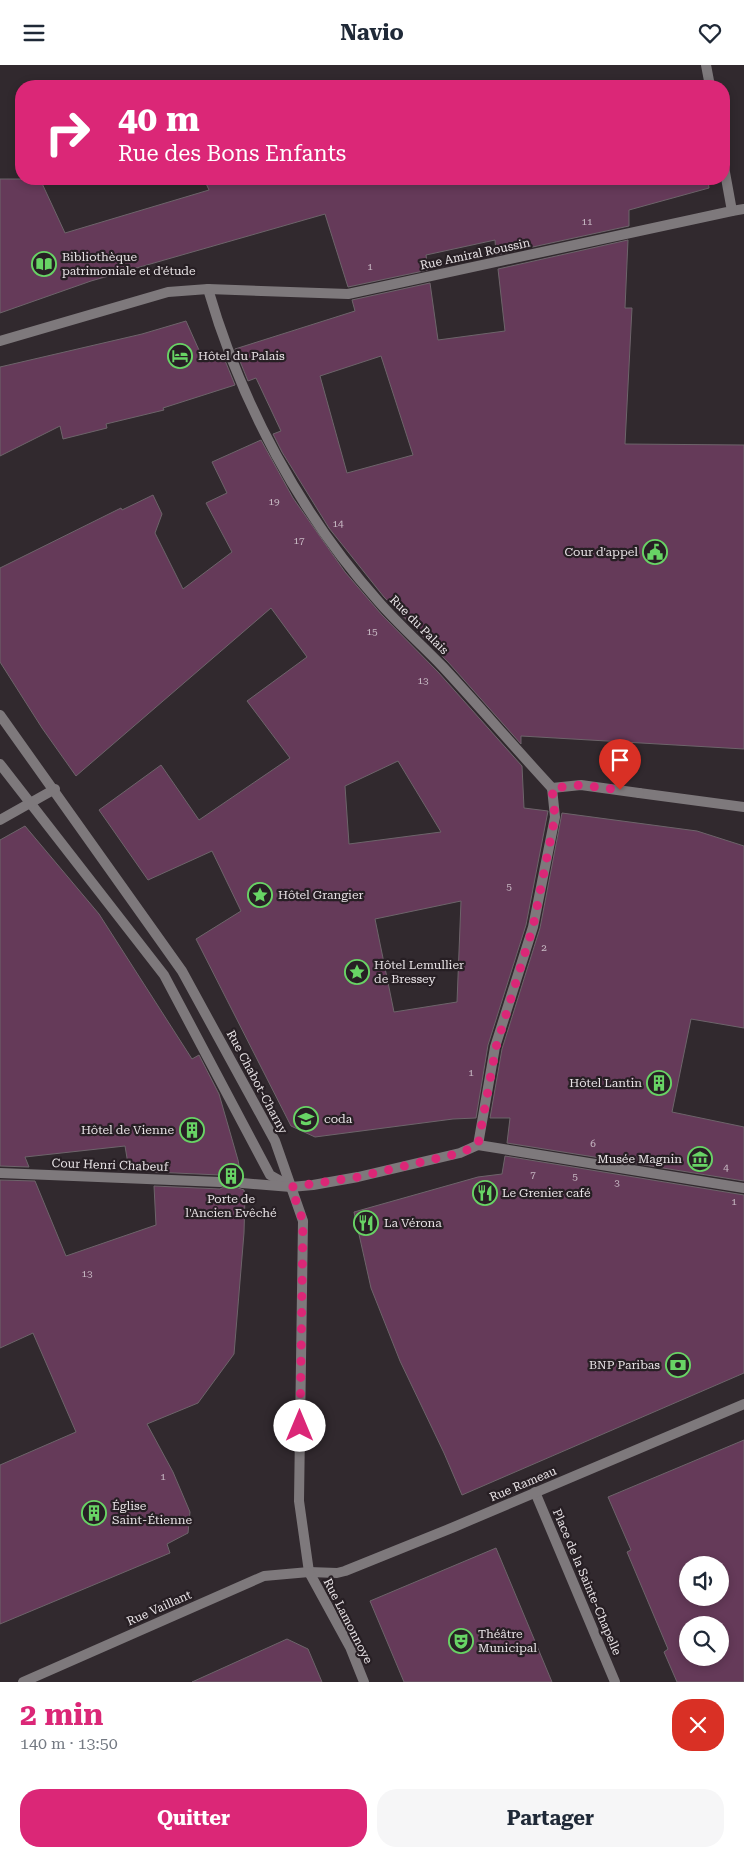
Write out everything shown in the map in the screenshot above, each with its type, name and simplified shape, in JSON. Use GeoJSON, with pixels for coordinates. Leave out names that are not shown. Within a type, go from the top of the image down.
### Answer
{"type":"FeatureCollection","features":[{"type":"Feature","properties":{"kind":"street"},"geometry":{"type":"LineString","coordinates":[[706,65],[709,80]]}},
{"type":"Feature","properties":{"kind":"street"},"geometry":{"type":"LineString","coordinates":[[727,185],[732,211]]}},
{"type":"Feature","properties":{"kind":"street","name":"Rue Amiral Roussin"},"geometry":{"type":"LineString","coordinates":[[0,341],[168,292],[208,289],[348,294],[744,209]]}},
{"type":"Feature","properties":{"kind":"street","name":"Rue du Palais"},"geometry":{"type":"LineString","coordinates":[[208,289],[221,333],[243,387],[293,486],[349,565],[379,602],[442,666],[552,788]]}},
{"type":"Feature","properties":{"kind":"street","name":"Rue Chabot-Charny"},"geometry":{"type":"LineString","coordinates":[[0,715],[55,789],[182,971],[275,1141],[303,1221],[298,1501],[309,1572]]}},
{"type":"Feature","properties":{"kind":"street"},"geometry":{"type":"LineString","coordinates":[[0,764],[164,975],[270,1175],[291,1187]]}},
{"type":"Feature","properties":{"kind":"street"},"geometry":{"type":"LineString","coordinates":[[478,1145],[496,1047],[533,927],[555,817],[552,788],[581,785],[744,807]]}},
{"type":"Feature","properties":{"kind":"street"},"geometry":{"type":"LineString","coordinates":[[0,819],[55,789]]}},
{"type":"Feature","properties":{"kind":"street"},"geometry":{"type":"LineString","coordinates":[[242,1183],[291,1187],[358,1177],[460,1153],[478,1145],[744,1188]]}},
{"type":"Feature","properties":{"kind":"street","name":"Cour Henri Chabeuf"},"geometry":{"type":"LineString","coordinates":[[0,1173],[220,1182]]}},
{"type":"Feature","properties":{"kind":"street","name":"Rue Rameau"},"geometry":{"type":"LineString","coordinates":[[309,1572],[337,1573],[536,1492],[744,1404]]}},
{"type":"Feature","properties":{"kind":"street","name":"Place de la Sainte-Chapelle"},"geometry":{"type":"LineString","coordinates":[[536,1492],[615,1682]]}},
{"type":"Feature","properties":{"kind":"street","name":"Rue Vaillant"},"geometry":{"type":"LineString","coordinates":[[23,1682],[264,1576],[309,1572]]}},
{"type":"Feature","properties":{"kind":"street","name":"Rue Lamonnoye"},"geometry":{"type":"LineString","coordinates":[[309,1572],[350,1647],[364,1682]]}},
{"type":"Feature","properties":{"kind":"building"},"geometry":{"type":"Polygon","coordinates":[[[0,179],[15,179],[15,185],[43,185],[65,233],[209,190],[207,185],[709,185],[709,188],[629,210],[629,226],[496,255],[495,240],[426,255],[428,270],[348,287],[325,214],[91,281],[0,313],[0,179]]]}},
{"type":"Feature","properties":{"kind":"building"},"geometry":{"type":"Polygon","coordinates":[[[628,240],[625,308],[632,308],[625,444],[744,445],[744,749],[521,736],[521,744],[448,662],[384,597],[329,528],[282,452],[273,434],[281,431],[256,378],[248,381],[235,349],[355,311],[352,300],[430,283],[438,340],[505,331],[498,269],[628,240]],[[381,356],[320,376],[347,473],[413,455],[381,356]]]}},
{"type":"Feature","properties":{"kind":"building"},"geometry":{"type":"Polygon","coordinates":[[[186,321],[203,359],[222,353],[235,385],[163,408],[164,410],[106,424],[107,428],[63,439],[60,426],[0,456],[0,367],[142,334],[186,321]]]}},
{"type":"Feature","properties":{"kind":"building"},"geometry":{"type":"Polygon","coordinates":[[[261,440],[293,498],[345,572],[382,615],[438,672],[522,766],[524,808],[548,811],[526,925],[488,1045],[476,1118],[453,1119],[315,1137],[291,1126],[196,939],[241,911],[212,851],[148,880],[99,810],[161,765],[199,820],[290,758],[247,701],[307,657],[271,608],[76,776],[42,728],[0,662],[0,568],[121,508],[122,510],[153,495],[162,514],[155,533],[183,589],[232,552],[206,503],[227,493],[212,462],[261,440]],[[398,761],[345,786],[349,844],[441,832],[398,761]],[[461,901],[375,919],[394,1012],[457,1002],[461,901]]]}},
{"type":"Feature","properties":{"kind":"building"},"geometry":{"type":"Polygon","coordinates":[[[562,813],[697,831],[744,846],[744,1028],[691,1019],[672,1112],[744,1127],[744,1181],[507,1143],[510,1118],[490,1118],[502,1049],[540,928],[562,813]]]}},
{"type":"Feature","properties":{"kind":"building"},"geometry":{"type":"Polygon","coordinates":[[[25,826],[99,914],[192,1059],[199,1055],[219,1094],[238,1160],[241,1176],[235,1183],[238,1188],[244,1190],[244,1233],[234,1354],[198,1403],[147,1424],[173,1472],[190,1512],[188,1533],[167,1544],[170,1553],[0,1624],[0,1465],[76,1432],[33,1333],[0,1348],[0,1180],[35,1181],[66,1256],[156,1225],[154,1186],[220,1189],[226,1186],[227,1182],[220,1175],[153,1172],[153,1163],[128,1164],[125,1146],[25,1157],[29,1167],[0,1166],[0,840],[25,826]]]}},
{"type":"Feature","properties":{"kind":"building"},"geometry":{"type":"Polygon","coordinates":[[[505,1156],[744,1195],[744,1373],[462,1495],[400,1361],[371,1288],[354,1212],[478,1177],[502,1174],[505,1156]]]}},
{"type":"Feature","properties":{"kind":"building"},"geometry":{"type":"Polygon","coordinates":[[[744,1440],[744,1682],[677,1682],[664,1652],[668,1649],[627,1552],[631,1550],[608,1497],[744,1440]]]}},
{"type":"Feature","properties":{"kind":"building","name":"Théâtre Municipal"},"geometry":{"type":"Polygon","coordinates":[[[496,1548],[552,1682],[404,1682],[370,1601],[496,1548]]]}},
{"type":"Feature","properties":{"kind":"building"},"geometry":{"type":"Polygon","coordinates":[[[287,1639],[308,1649],[322,1682],[192,1682],[287,1639]]]}},
{"type":"Feature","properties":{"kind":"tunnel"},"geometry":{"type":"LineString","coordinates":[[220,1182],[242,1183]]}},
{"type":"Feature","properties":{"kind":"place","name":"Bibliothèque patrimoniale et d'étude"},"geometry":{"type":"Point","coordinates":[44,264]}},
{"type":"Feature","properties":{"kind":"place","name":"Hôtel du Palais"},"geometry":{"type":"Point","coordinates":[180,356]}},
{"type":"Feature","properties":{"kind":"place","name":"Cour d'appel"},"geometry":{"type":"Point","coordinates":[655,552]}},
{"type":"Feature","properties":{"kind":"place","name":"Hôtel Grangier"},"geometry":{"type":"Point","coordinates":[260,895]}},
{"type":"Feature","properties":{"kind":"place","name":"Hôtel Lemullier de Bressey"},"geometry":{"type":"Point","coordinates":[357,972]}},
{"type":"Feature","properties":{"kind":"place","name":"Hôtel Lantin"},"geometry":{"type":"Point","coordinates":[659,1083]}},
{"type":"Feature","properties":{"kind":"place","name":"coda"},"geometry":{"type":"Point","coordinates":[306,1119]}},
{"type":"Feature","properties":{"kind":"place","name":"Hôtel de Vienne"},"geometry":{"type":"Point","coordinates":[192,1130]}},
{"type":"Feature","properties":{"kind":"place","name":"Musée Magnin"},"geometry":{"type":"Point","coordinates":[700,1159]}},
{"type":"Feature","properties":{"kind":"place","name":"Porte de l'Ancien Evêché"},"geometry":{"type":"Point","coordinates":[231,1176]}},
{"type":"Feature","properties":{"kind":"place","name":"Le Grenier café"},"geometry":{"type":"Point","coordinates":[485,1193]}},
{"type":"Feature","properties":{"kind":"place","name":"La Vérona"},"geometry":{"type":"Point","coordinates":[366,1223]}},
{"type":"Feature","properties":{"kind":"place","name":"BNP Paribas"},"geometry":{"type":"Point","coordinates":[678,1365]}},
{"type":"Feature","properties":{"kind":"place","name":"Église Saint-Étienne"},"geometry":{"type":"Point","coordinates":[94,1513]}},
{"type":"Feature","properties":{"kind":"place","name":"Théâtre Municipal"},"geometry":{"type":"Point","coordinates":[461,1641]}},
{"type":"Feature","properties":{"kind":"route"},"geometry":{"type":"LineString","coordinates":[[300,1426],[301,1244],[303,1221],[291,1187],[358,1177],[460,1153],[478,1145],[496,1047],[533,927],[555,817],[552,788],[581,785],[620,790]]}}]}
